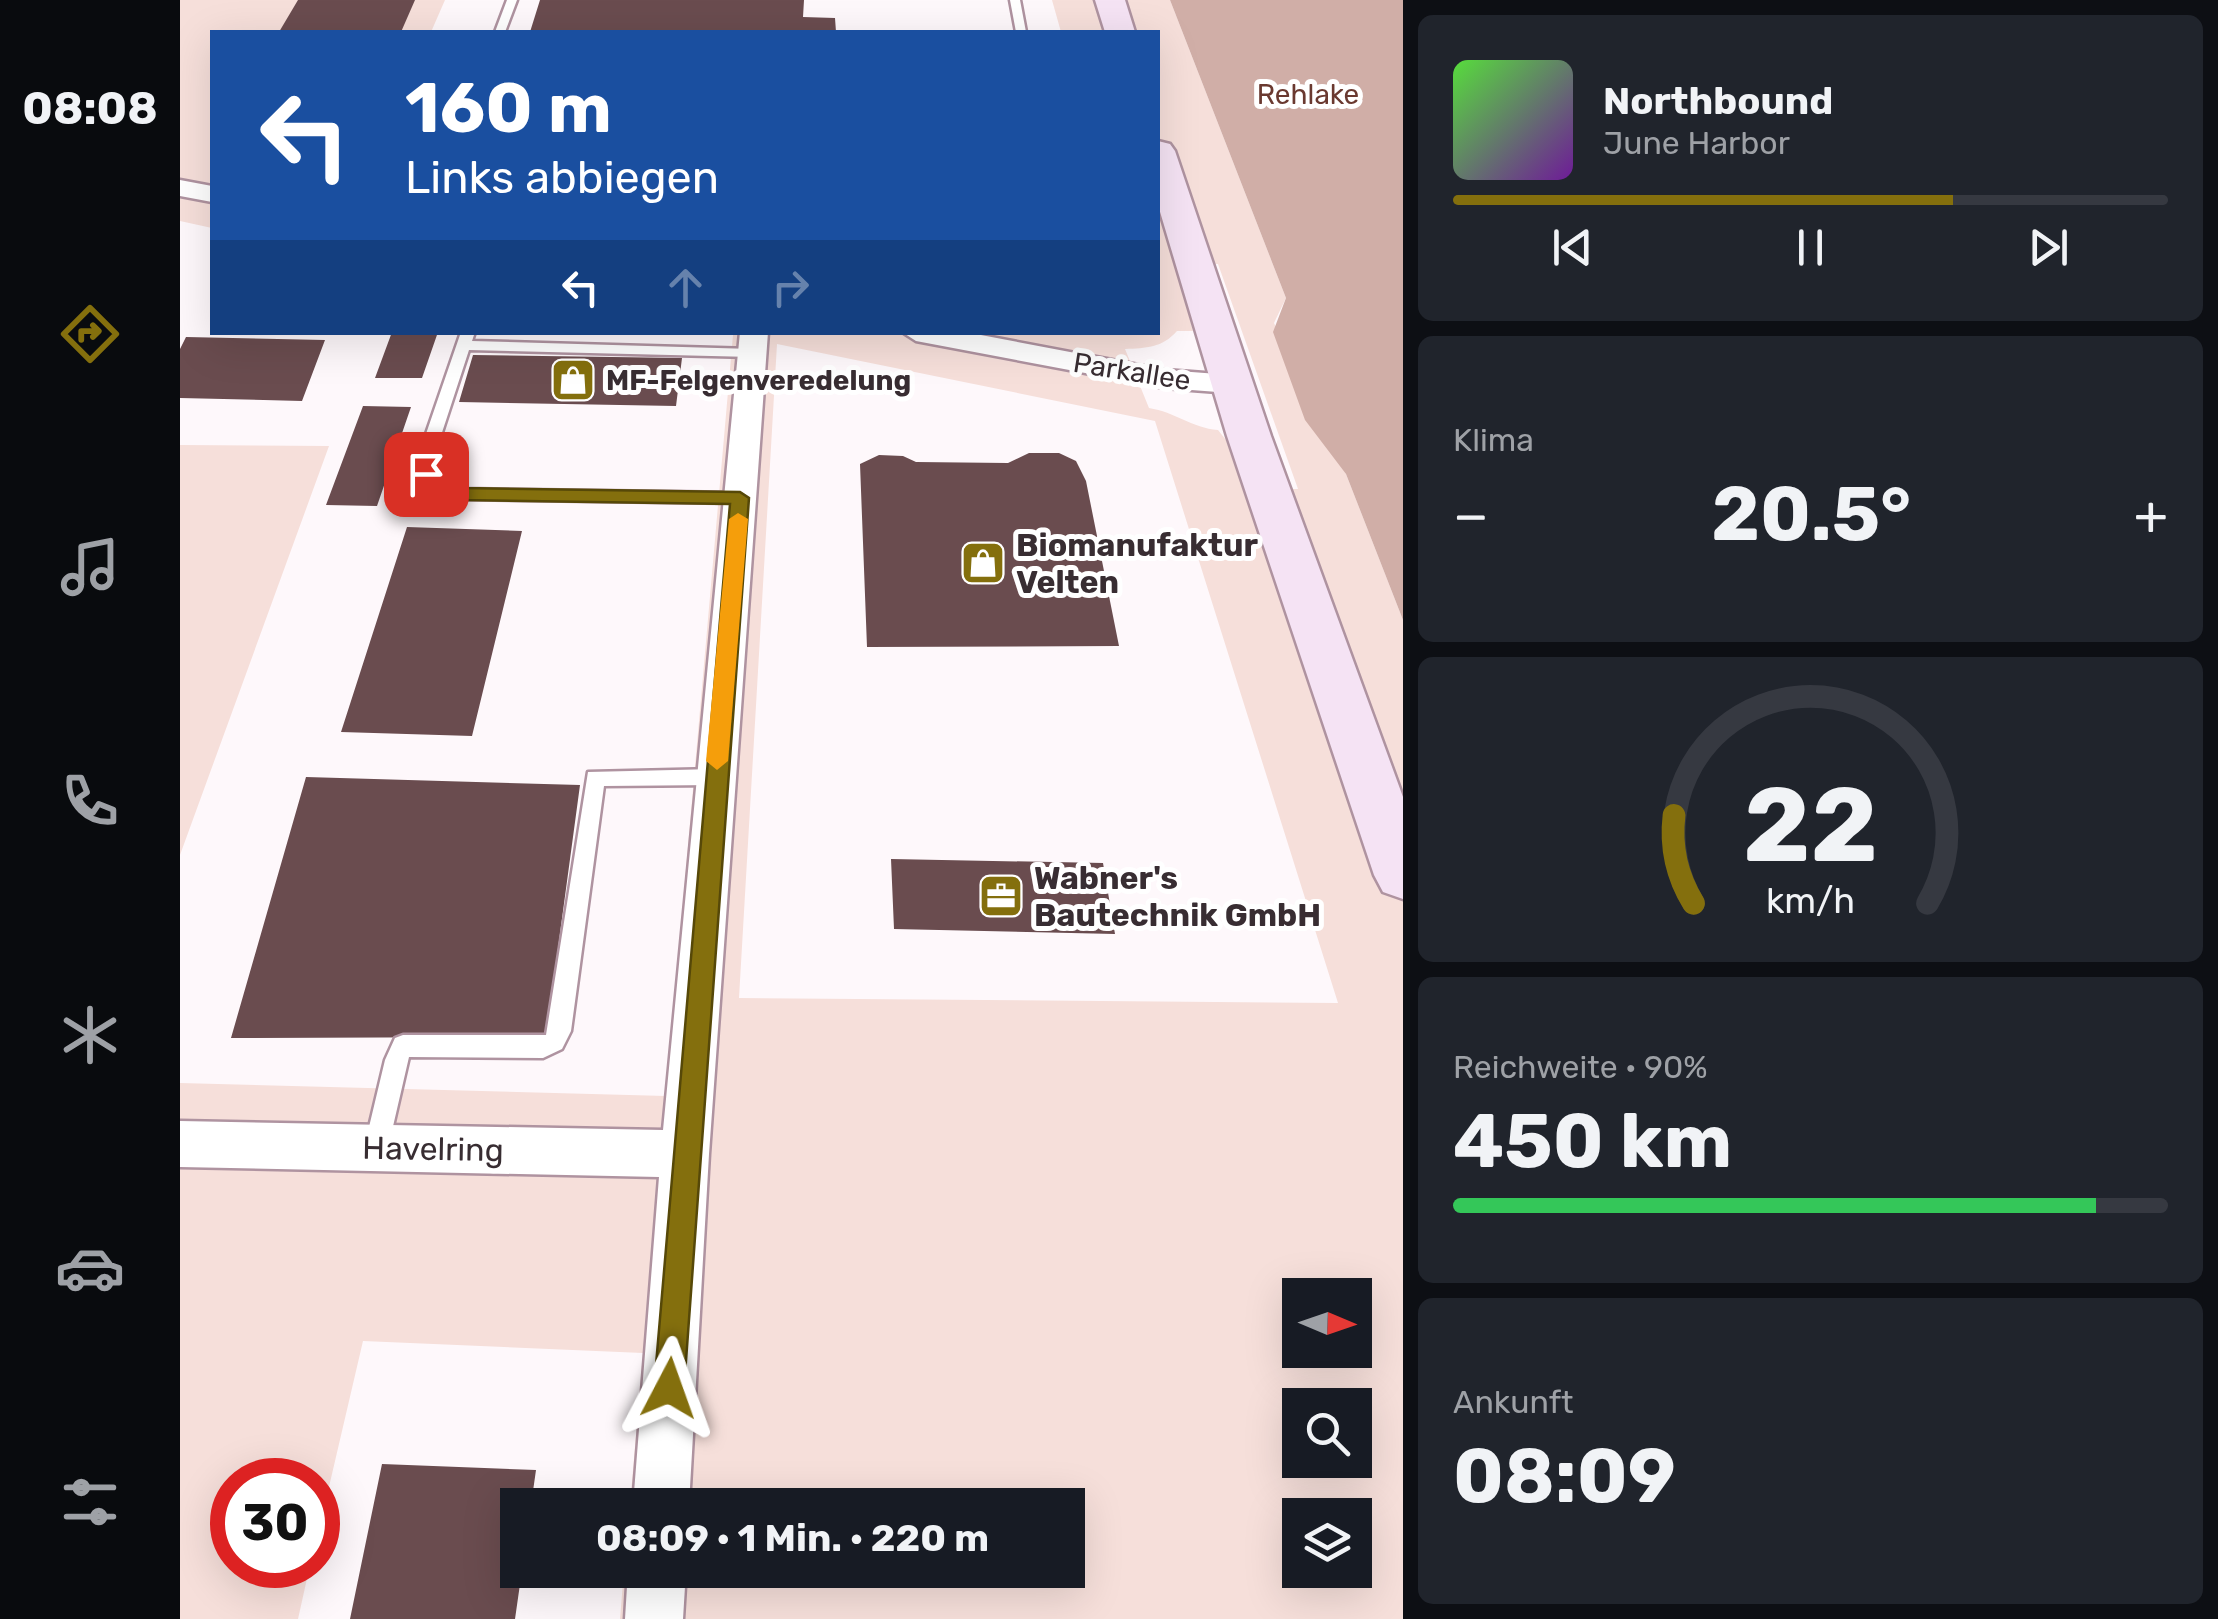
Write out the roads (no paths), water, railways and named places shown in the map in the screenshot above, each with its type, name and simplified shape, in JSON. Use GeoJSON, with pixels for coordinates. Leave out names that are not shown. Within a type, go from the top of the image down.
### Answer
{"type":"FeatureCollection","features":[{"type":"Feature","properties":{"kind":"main road"},"geometry":{"type":"LineString","coordinates":[[1110,0],[1119,30]]}},
{"type":"Feature","properties":{"kind":"main road"},"geometry":{"type":"LineString","coordinates":[[1160,158],[1231,384],[1403,875]]}},
{"type":"Feature","properties":{"kind":"street"},"geometry":{"type":"LineString","coordinates":[[180,188],[210,194]]}},
{"type":"Feature","properties":{"kind":"street","name":"Parkallee"},"geometry":{"type":"LineString","coordinates":[[932,335],[1166,379],[1231,384]]}},
{"type":"Feature","properties":{"kind":"street"},"geometry":{"type":"LineString","coordinates":[[663,1488],[685,1154],[753,343]]}},
{"type":"Feature","properties":{"kind":"street","name":"Havelring"},"geometry":{"type":"LineString","coordinates":[[180,1144],[685,1154]]}},
{"type":"Feature","properties":{"kind":"street"},"geometry":{"type":"LineString","coordinates":[[654,1619],[656,1588]]}},
{"type":"Feature","properties":{"kind":"lane"},"geometry":{"type":"LineString","coordinates":[[501,30],[512,0]]}},
{"type":"Feature","properties":{"kind":"lane"},"geometry":{"type":"LineString","coordinates":[[1015,0],[1021,30]]}},
{"type":"Feature","properties":{"kind":"lane"},"geometry":{"type":"LineString","coordinates":[[740,498],[463,494],[432,486],[424,463],[466,339],[753,343]]}},
{"type":"Feature","properties":{"kind":"lane"},"geometry":{"type":"LineString","coordinates":[[376,1148],[396,1060],[403,1046],[543,1047],[554,1042],[560,1032],[595,778],[716,777]]}},
{"type":"Feature","properties":{"kind":"place","name":"MF-Felgenveredelung"},"geometry":{"type":"Point","coordinates":[573,380]}},
{"type":"Feature","properties":{"kind":"place","name":"Biomanufaktur Velten"},"geometry":{"type":"Point","coordinates":[983,563]}},
{"type":"Feature","properties":{"kind":"place","name":"Wabner's Bautechnik GmbH"},"geometry":{"type":"Point","coordinates":[1001,896]}},
{"type":"Feature","properties":{"kind":"park label","name":"Rehlake"},"geometry":{"type":"Point","coordinates":[1308,94]}}]}
